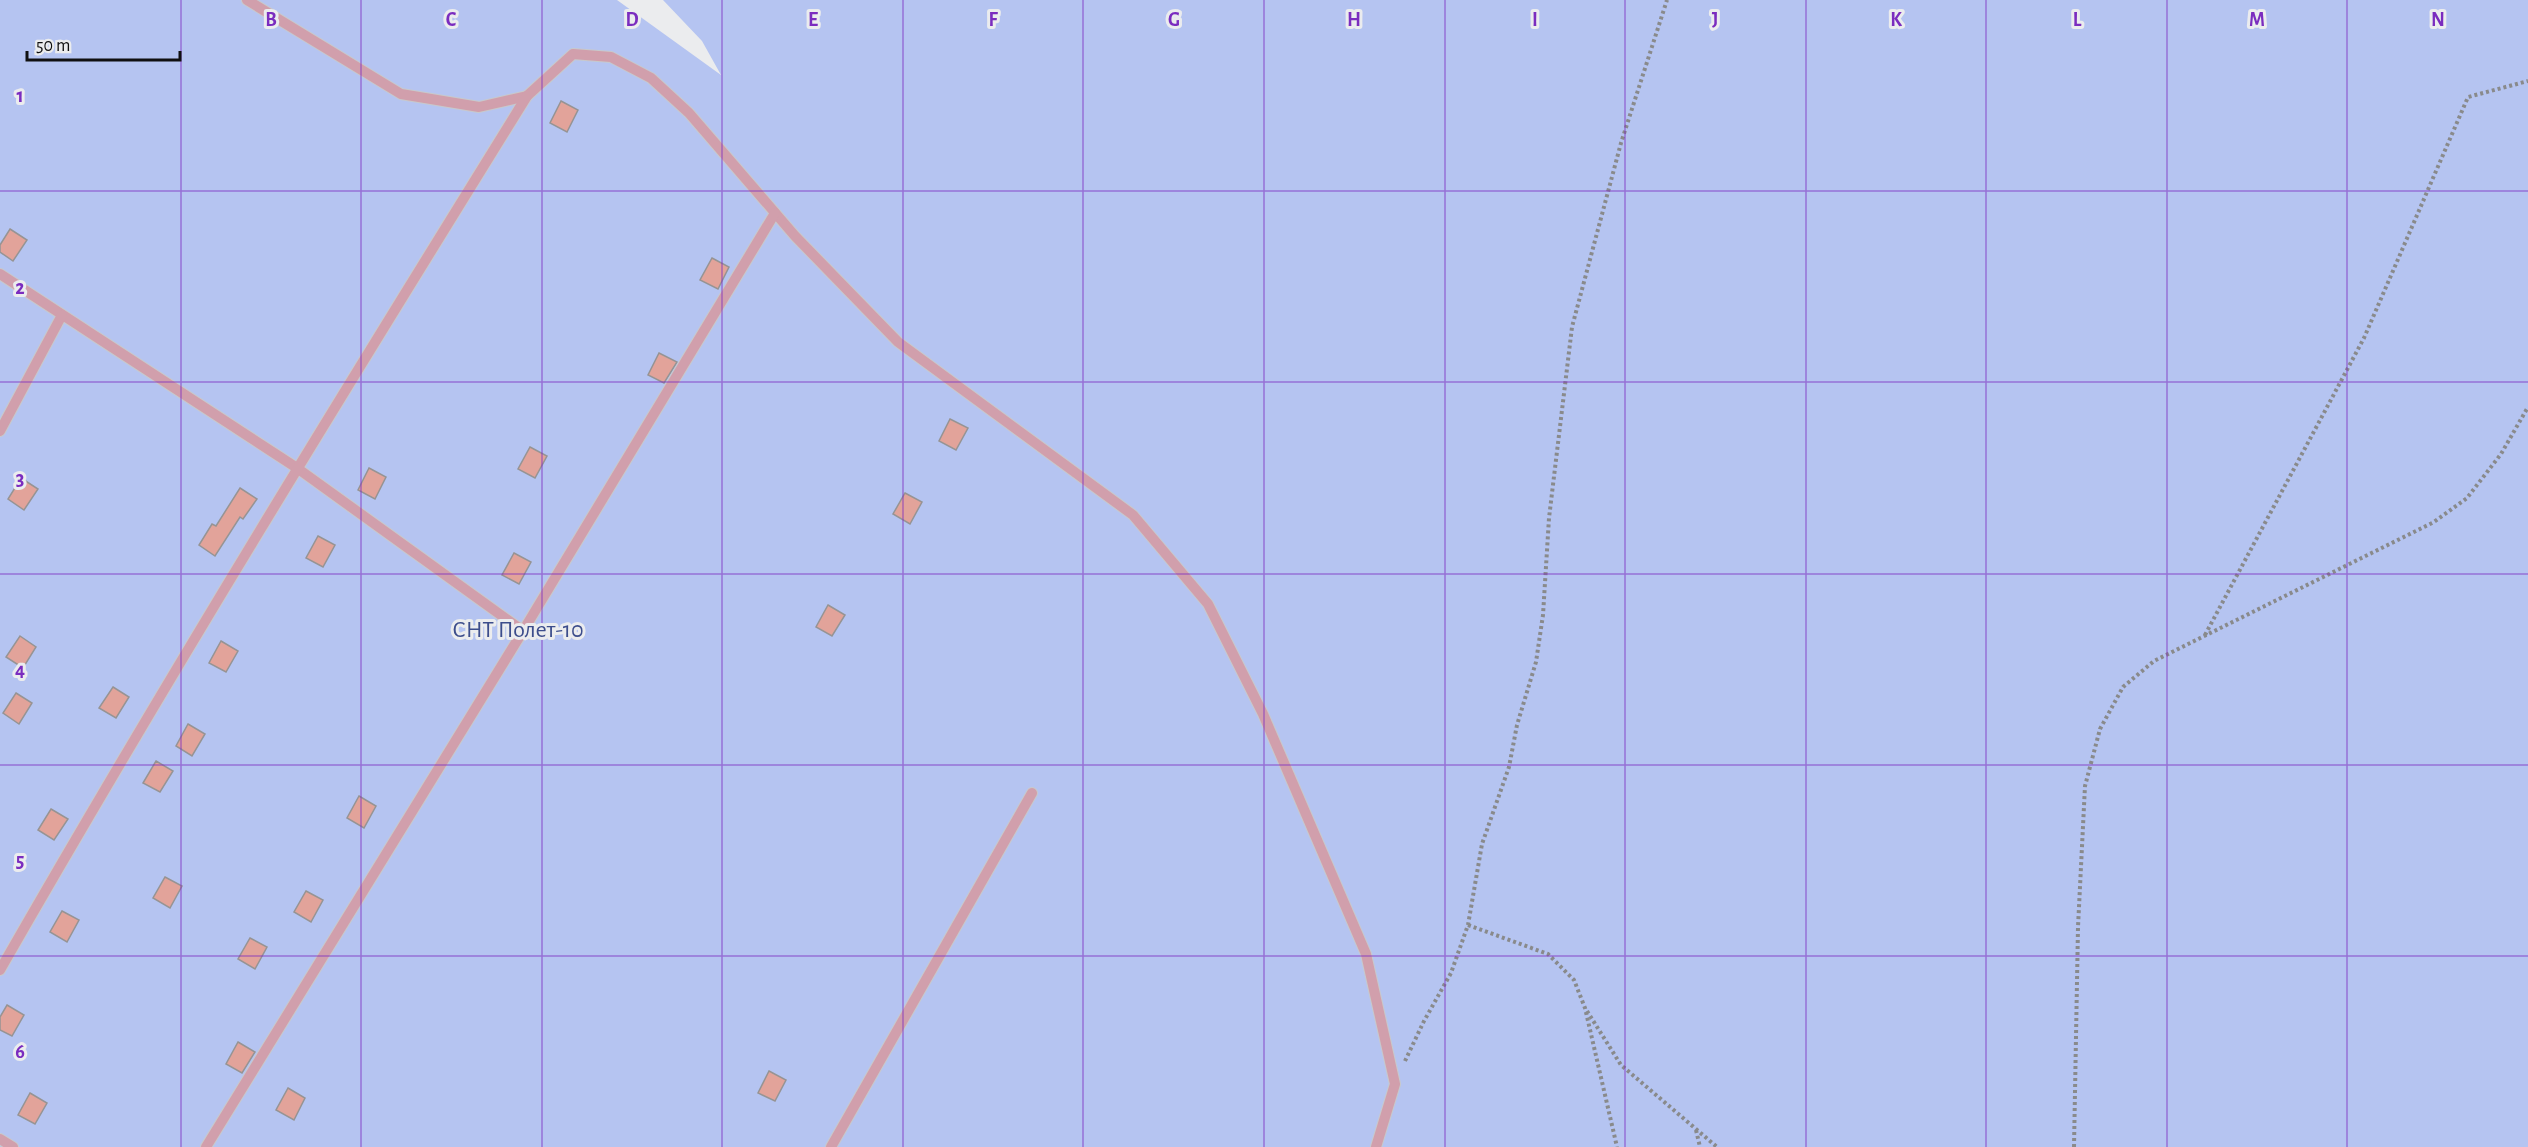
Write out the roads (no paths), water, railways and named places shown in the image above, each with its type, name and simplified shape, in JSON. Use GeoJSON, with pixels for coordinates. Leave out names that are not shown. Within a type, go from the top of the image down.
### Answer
{"type":"FeatureCollection","features":[{"type":"Feature","properties":{"kind":"lane"},"geometry":{"type":"LineString","coordinates":[[247,0],[401,94],[479,107],[527,96]]}},
{"type":"Feature","properties":{"kind":"lane"},"geometry":{"type":"LineString","coordinates":[[0,970],[95,804],[297,468],[527,96],[573,54],[611,57],[651,78],[688,113],[775,213],[898,342],[1133,515],[1208,604],[1263,714],[1366,954],[1395,1084],[1376,1147]]}},
{"type":"Feature","properties":{"kind":"lane"},"geometry":{"type":"LineString","coordinates":[[206,1147],[523,631],[775,213]]}},
{"type":"Feature","properties":{"kind":"lane"},"geometry":{"type":"LineString","coordinates":[[0,274],[297,468],[523,631]]}},
{"type":"Feature","properties":{"kind":"lane"},"geometry":{"type":"LineString","coordinates":[[0,430],[62,315]]}},
{"type":"Feature","properties":{"kind":"lane"},"geometry":{"type":"LineString","coordinates":[[831,1147],[1032,793]]}},
{"type":"Feature","properties":{"kind":"lane"},"geometry":{"type":"LineString","coordinates":[[0,1139],[13,1147]]}},
{"type":"Feature","properties":{"kind":"park label","name":"СНТ Полет-10"},"geometry":{"type":"Point","coordinates":[518,629]}}]}
